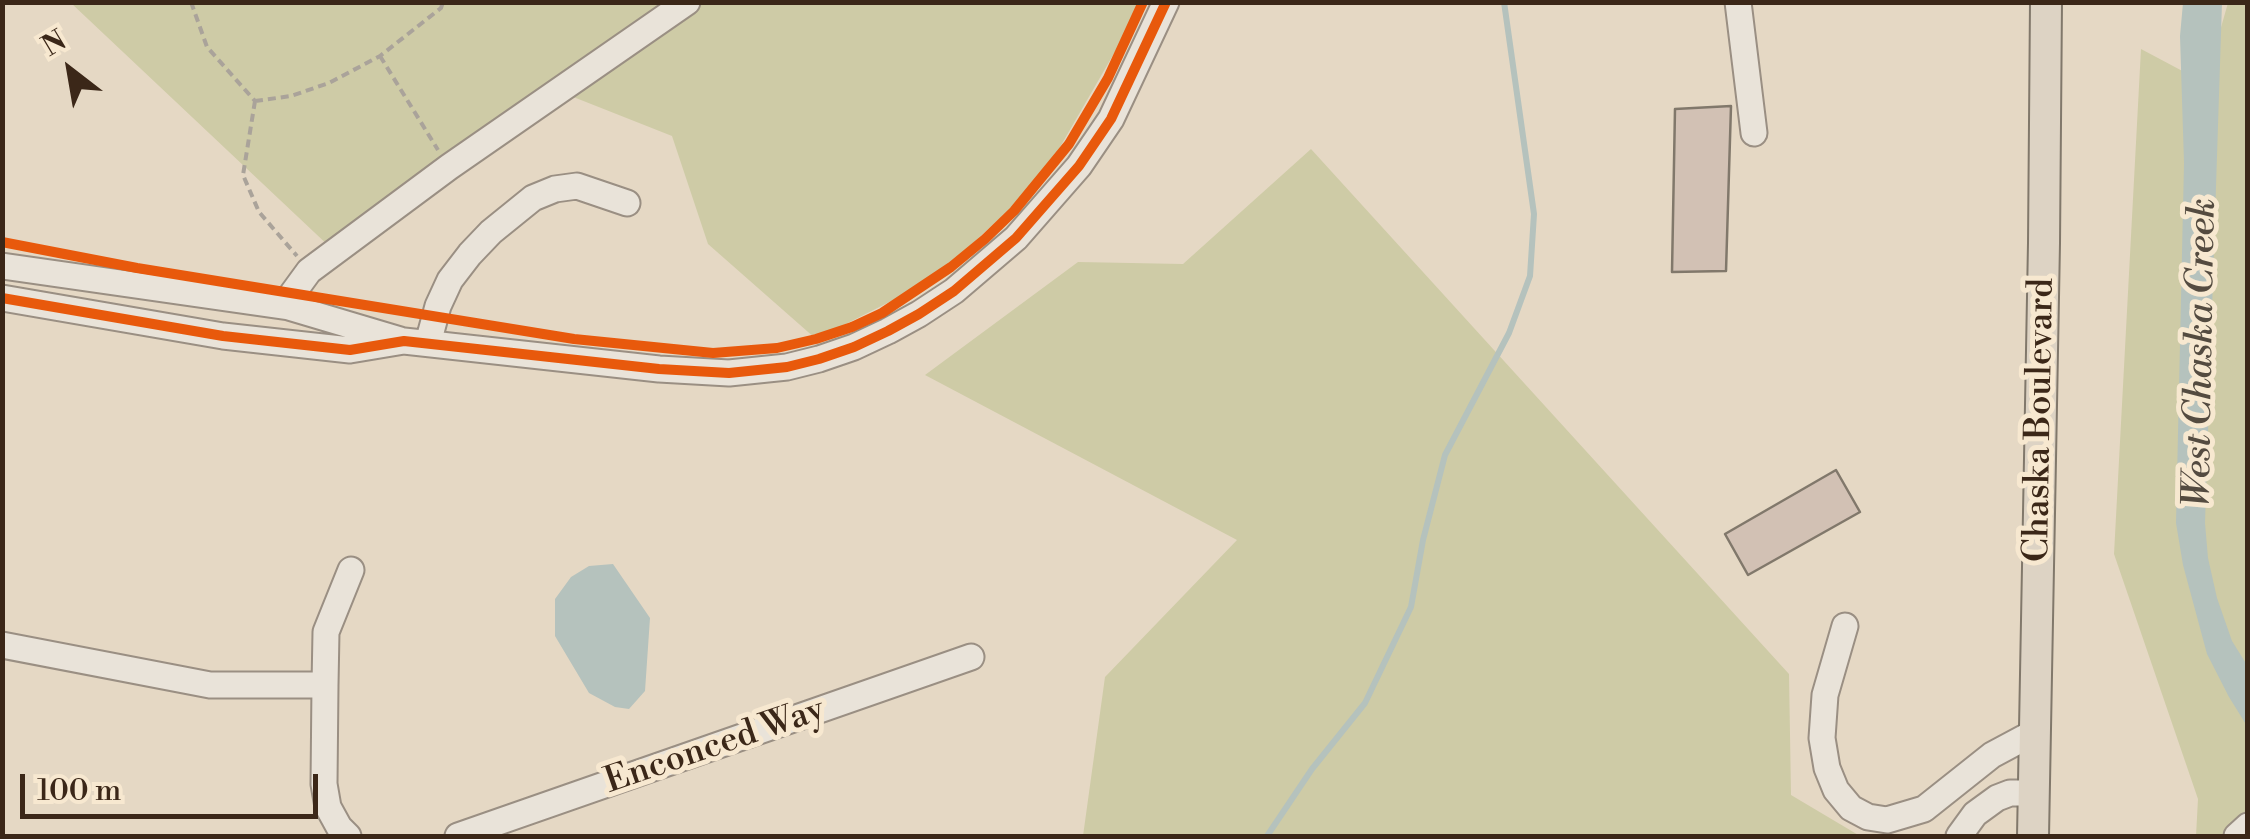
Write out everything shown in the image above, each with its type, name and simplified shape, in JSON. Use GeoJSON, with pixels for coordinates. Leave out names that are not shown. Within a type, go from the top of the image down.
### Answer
{"type":"FeatureCollection","features":[{"type":"Feature","properties":{"kind":"main road","name":"Chaska Boulevard"},"geometry":{"type":"LineString","coordinates":[[2033,836],[2046,2]]}},
{"type":"Feature","properties":{"kind":"street"},"geometry":{"type":"LineString","coordinates":[[289,307],[290,297],[310,271],[449,167],[687,2]]}},
{"type":"Feature","properties":{"kind":"street"},"geometry":{"type":"LineString","coordinates":[[2,266],[289,307],[416,342],[659,369],[729,372],[787,366],[854,347],[888,331],[954,291],[986,266],[1049,203],[1111,119],[1166,2]]}},
{"type":"Feature","properties":{"kind":"street"},"geometry":{"type":"LineString","coordinates":[[1738,2],[1754,133]]}},
{"type":"Feature","properties":{"kind":"street"},"geometry":{"type":"LineString","coordinates":[[416,342],[450,280],[470,254],[534,198],[577,186],[627,203]]}},
{"type":"Feature","properties":{"kind":"street"},"geometry":{"type":"LineString","coordinates":[[2,298],[224,336],[350,350],[416,342]]}},
{"type":"Feature","properties":{"kind":"street"},"geometry":{"type":"LineString","coordinates":[[348,836],[328,807],[324,784],[325,685],[326,632],[351,570]]}},
{"type":"Feature","properties":{"kind":"street"},"geometry":{"type":"LineString","coordinates":[[1846,626],[1824,695],[1822,738],[1836,790],[1851,808],[1868,817],[1887,820],[1924,809],[1992,755],[2035,732]]}},
{"type":"Feature","properties":{"kind":"street"},"geometry":{"type":"LineString","coordinates":[[2,645],[210,685],[325,685]]}},
{"type":"Feature","properties":{"kind":"street","name":"Enconced Way"},"geometry":{"type":"LineString","coordinates":[[458,836],[972,657]]}},
{"type":"Feature","properties":{"kind":"street"},"geometry":{"type":"LineString","coordinates":[[1959,836],[1975,814],[1997,798],[2010,793],[2034,793]]}},
{"type":"Feature","properties":{"kind":"street"},"geometry":{"type":"LineString","coordinates":[[2236,836],[2248,826]]}},
{"type":"Feature","properties":{"kind":"path"},"geometry":{"type":"LineString","coordinates":[[192,2],[208,47],[255,101]]}},
{"type":"Feature","properties":{"kind":"path"},"geometry":{"type":"LineString","coordinates":[[255,101],[291,96],[329,83],[380,56],[441,8],[443,2]]}},
{"type":"Feature","properties":{"kind":"path"},"geometry":{"type":"LineString","coordinates":[[380,56],[449,167]]}},
{"type":"Feature","properties":{"kind":"path"},"geometry":{"type":"LineString","coordinates":[[255,101],[243,175],[260,212],[310,271]]}},
{"type":"Feature","properties":{"kind":"shaded area"},"geometry":{"type":"Polygon","coordinates":[[[71,3],[1143,3],[1041,180],[933,280],[816,339],[708,244],[672,136],[543,85],[332,249],[71,3]]]}},
{"type":"Feature","properties":{"kind":"shaded area"},"geometry":{"type":"Polygon","coordinates":[[[2228,3],[2247,3],[2247,836],[2196,836],[2198,799],[2114,554],[2141,49],[2205,83],[2228,3]]]}},
{"type":"Feature","properties":{"kind":"shaded area"},"geometry":{"type":"Polygon","coordinates":[[[1311,149],[1789,674],[1791,795],[1860,836],[1083,836],[1105,677],[1237,540],[925,375],[1078,262],[1183,264],[1311,149]]]}},
{"type":"Feature","properties":{"kind":"water","name":"West Chaska Creek"},"geometry":{"type":"Polygon","coordinates":[[[2183,3],[2222,3],[2205,523],[2217,598],[2232,641],[2247,665],[2247,726],[2207,654],[2176,523],[2184,163],[2180,36],[2183,3]]]}},
{"type":"Feature","properties":{"kind":"water"},"geometry":{"type":"Polygon","coordinates":[[[613,564],[650,618],[645,691],[629,709],[615,707],[589,693],[555,636],[555,599],[571,577],[589,566],[613,564]]]}},
{"type":"Feature","properties":{"kind":"building"},"geometry":{"type":"Polygon","coordinates":[[[1731,106],[1726,271],[1672,272],[1675,109],[1731,106]]]}},
{"type":"Feature","properties":{"kind":"building"},"geometry":{"type":"Polygon","coordinates":[[[1836,470],[1860,512],[1748,575],[1725,534],[1836,470]]]}},
{"type":"Feature","properties":{"kind":"waterway"},"geometry":{"type":"LineString","coordinates":[[1267,836],[1312,769],[1365,703],[1411,607],[1445,455],[1509,333],[1530,276],[1534,214],[1504,2]]}},
{"type":"Feature","properties":{"kind":"cycle path"},"geometry":{"type":"LineString","coordinates":[[2,242],[137,268],[574,339],[713,353],[777,348],[816,339],[882,313],[985,239],[1014,211],[1069,144],[1108,78],[1143,2]]}},
{"type":"Feature","properties":{"kind":"cycle path"},"geometry":{"type":"LineString","coordinates":[[2,298],[223,336],[350,350],[404,341],[729,373],[819,359],[854,347],[919,314],[954,291],[1016,238],[1079,166],[1111,119],[1166,2]]}}]}
